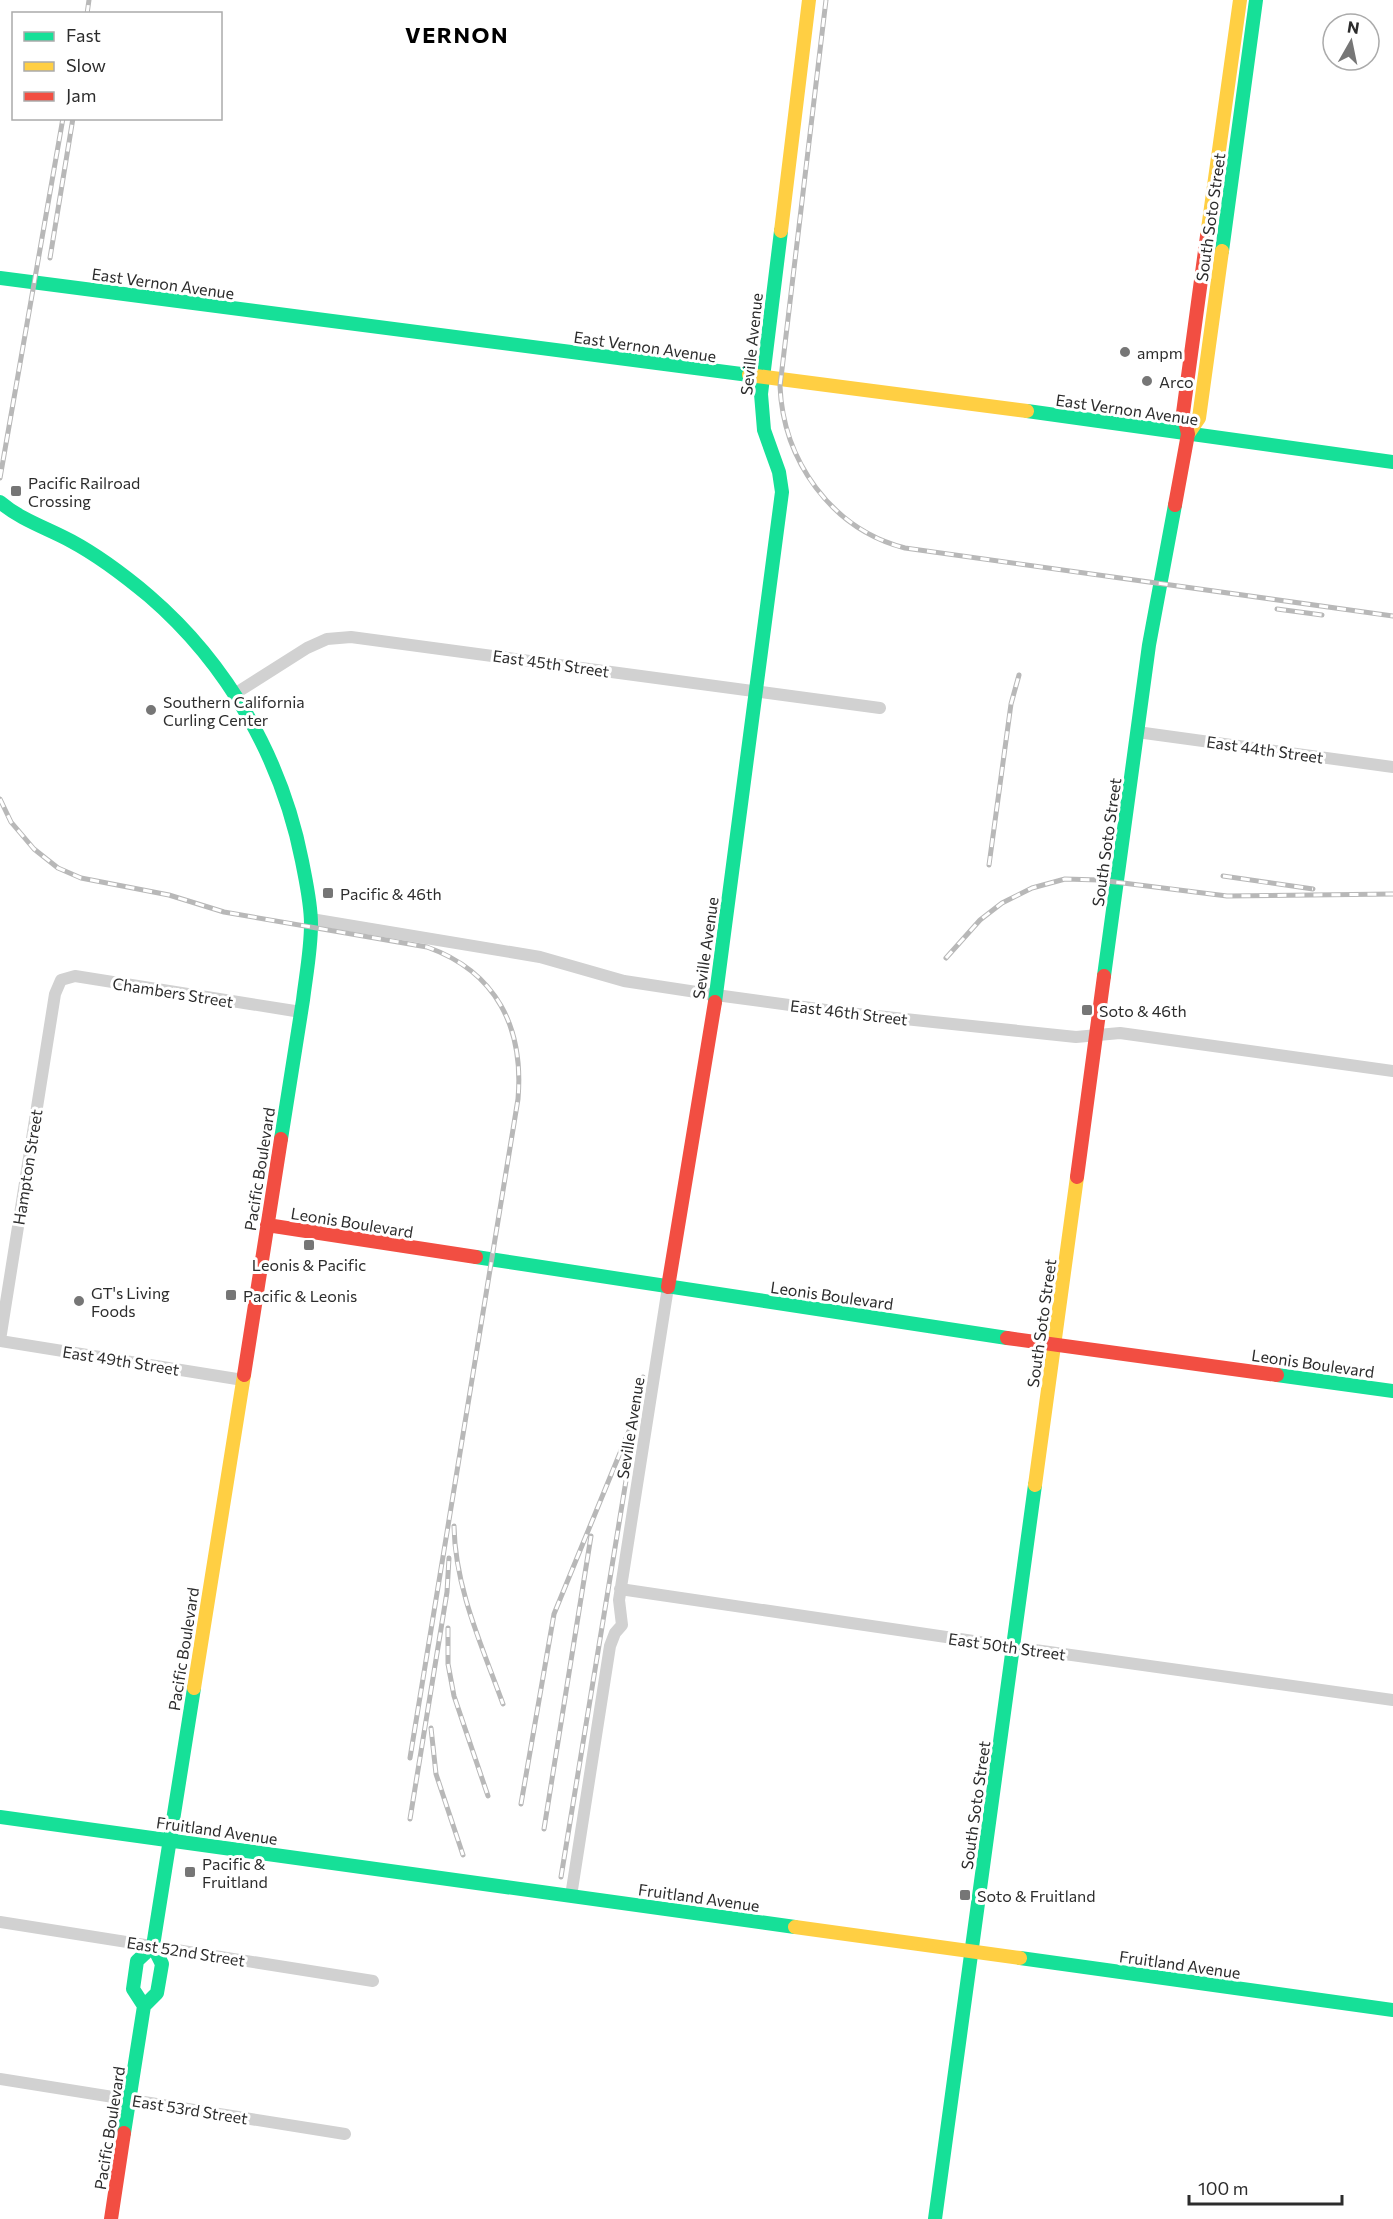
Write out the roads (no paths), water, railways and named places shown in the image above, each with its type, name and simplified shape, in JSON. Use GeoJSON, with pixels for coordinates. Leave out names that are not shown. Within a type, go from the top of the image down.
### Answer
{"type":"FeatureCollection","features":[{"type":"Feature","properties":{"kind":"main road","name":"Seville Avenue"},"geometry":{"type":"LineString","coordinates":[[668,1287],[716,995],[783,492],[762,418],[763,378],[809,0]]}},
{"type":"Feature","properties":{"kind":"main road","name":"South Soto Street"},"geometry":{"type":"LineString","coordinates":[[936,2219],[970,1952],[1014,1647],[1149,645],[1188,434],[1183,413],[1240,0]]}},
{"type":"Feature","properties":{"kind":"main road","name":"South Soto Street"},"geometry":{"type":"LineString","coordinates":[[1188,434],[1199,418],[1256,0]]}},
{"type":"Feature","properties":{"kind":"main road"},"geometry":{"type":"LineString","coordinates":[[1211,203],[1228,206]]}},
{"type":"Feature","properties":{"kind":"main road","name":"East Vernon Avenue"},"geometry":{"type":"LineString","coordinates":[[0,278],[1393,462]]}},
{"type":"Feature","properties":{"kind":"main road","name":"Pacific Boulevard"},"geometry":{"type":"LineString","coordinates":[[0,502],[14,516],[73,542],[115,568],[143,590],[171,615],[236,693],[271,759],[290,807],[304,868],[310,919],[301,1012],[153,1946],[162,1964],[157,1993],[144,2006],[111,2219]]}},
{"type":"Feature","properties":{"kind":"main road"},"geometry":{"type":"LineString","coordinates":[[0,520],[14,516]]}},
{"type":"Feature","properties":{"kind":"main road","name":"Leonis Boulevard"},"geometry":{"type":"LineString","coordinates":[[267,1225],[1054,1345],[1393,1391]]}},
{"type":"Feature","properties":{"kind":"main road","name":"Fruitland Avenue"},"geometry":{"type":"LineString","coordinates":[[0,1817],[1393,2010]]}},
{"type":"Feature","properties":{"kind":"main road","name":"Pacific Boulevard"},"geometry":{"type":"LineString","coordinates":[[144,2006],[133,1989],[137,1961],[153,1946]]}},
{"type":"Feature","properties":{"kind":"street","name":"East 45th Street"},"geometry":{"type":"LineString","coordinates":[[236,693],[307,648],[327,639],[351,637],[880,708]]}},
{"type":"Feature","properties":{"kind":"street","name":"East 44th Street"},"geometry":{"type":"LineString","coordinates":[[1137,732],[1393,766]]}},
{"type":"Feature","properties":{"kind":"street","name":"East 46th Street"},"geometry":{"type":"LineString","coordinates":[[310,919],[540,957],[624,981],[814,1009],[1076,1037],[1120,1033],[1393,1071]]}},
{"type":"Feature","properties":{"kind":"street","name":"Chambers Street"},"geometry":{"type":"LineString","coordinates":[[55,994],[61,980],[75,976],[301,1012]]}},
{"type":"Feature","properties":{"kind":"street","name":"Hampton Street"},"geometry":{"type":"LineString","coordinates":[[0,1341],[55,994]]}},
{"type":"Feature","properties":{"kind":"street","name":"Seville Avenue"},"geometry":{"type":"LineString","coordinates":[[571,1896],[610,1646],[615,1633],[622,1624],[620,1589],[668,1287]]}},
{"type":"Feature","properties":{"kind":"street","name":"East 49th Street"},"geometry":{"type":"LineString","coordinates":[[0,1341],[243,1380]]}},
{"type":"Feature","properties":{"kind":"street","name":"East 50th Street"},"geometry":{"type":"LineString","coordinates":[[620,1589],[1393,1700]]}},
{"type":"Feature","properties":{"kind":"street","name":"East 52nd Street"},"geometry":{"type":"LineString","coordinates":[[0,1922],[373,1982]]}},
{"type":"Feature","properties":{"kind":"street","name":"East 53rd Street"},"geometry":{"type":"LineString","coordinates":[[0,2079],[345,2134]]}},
{"type":"Feature","properties":{"kind":"railway"},"geometry":{"type":"LineString","coordinates":[[87,12],[89,0]]}},
{"type":"Feature","properties":{"kind":"railway"},"geometry":{"type":"LineString","coordinates":[[826,0],[780,386],[783,413],[790,440],[801,465],[816,488],[834,508],[855,525],[879,539],[905,548],[1393,616]]}},
{"type":"Feature","properties":{"kind":"railway"},"geometry":{"type":"LineString","coordinates":[[0,478],[63,120]]}},
{"type":"Feature","properties":{"kind":"railway"},"geometry":{"type":"LineString","coordinates":[[50,258],[73,120]]}},
{"type":"Feature","properties":{"kind":"railway"},"geometry":{"type":"LineString","coordinates":[[1277,609],[1322,615]]}},
{"type":"Feature","properties":{"kind":"railway"},"geometry":{"type":"LineString","coordinates":[[989,865],[1011,704],[1019,675]]}},
{"type":"Feature","properties":{"kind":"railway"},"geometry":{"type":"LineString","coordinates":[[0,799],[11,822],[34,849],[58,868],[81,878],[169,895],[224,912],[427,947],[472,971],[488,987],[501,1006],[510,1026],[519,1073],[518,1099],[410,1758]]}},
{"type":"Feature","properties":{"kind":"railway"},"geometry":{"type":"LineString","coordinates":[[1223,876],[1313,889]]}},
{"type":"Feature","properties":{"kind":"railway"},"geometry":{"type":"LineString","coordinates":[[946,958],[980,920],[1002,903],[1032,888],[1065,879],[1099,880],[1227,896],[1393,894]]}},
{"type":"Feature","properties":{"kind":"railway"},"geometry":{"type":"LineString","coordinates":[[561,1877],[643,1377]]}},
{"type":"Feature","properties":{"kind":"railway"},"geometry":{"type":"LineString","coordinates":[[521,1804],[554,1614],[629,1431]]}},
{"type":"Feature","properties":{"kind":"railway"},"geometry":{"type":"LineString","coordinates":[[454,1526],[464,1594],[503,1704]]}},
{"type":"Feature","properties":{"kind":"railway"},"geometry":{"type":"LineString","coordinates":[[544,1829],[591,1536]]}},
{"type":"Feature","properties":{"kind":"railway"},"geometry":{"type":"LineString","coordinates":[[410,1819],[447,1592],[449,1558]]}},
{"type":"Feature","properties":{"kind":"railway"},"geometry":{"type":"LineString","coordinates":[[448,1628],[448,1664],[454,1696],[488,1796]]}},
{"type":"Feature","properties":{"kind":"railway"},"geometry":{"type":"LineString","coordinates":[[431,1728],[436,1774],[463,1855]]}},
{"type":"Feature","properties":{"kind":"place","name":"ampm"},"geometry":{"type":"Point","coordinates":[1125,352]}},
{"type":"Feature","properties":{"kind":"place","name":"Arco"},"geometry":{"type":"Point","coordinates":[1147,381]}},
{"type":"Feature","properties":{"kind":"place","name":"Pacific Railroad Crossing"},"geometry":{"type":"Point","coordinates":[16,491]}},
{"type":"Feature","properties":{"kind":"place","name":"Southern California Curling Center"},"geometry":{"type":"Point","coordinates":[151,710]}},
{"type":"Feature","properties":{"kind":"place","name":"Pacific & 46th"},"geometry":{"type":"Point","coordinates":[328,893]}},
{"type":"Feature","properties":{"kind":"place","name":"Soto & 46th"},"geometry":{"type":"Point","coordinates":[1087,1010]}},
{"type":"Feature","properties":{"kind":"place","name":"Leonis & Pacific"},"geometry":{"type":"Point","coordinates":[309,1245]}},
{"type":"Feature","properties":{"kind":"place","name":"Pacific & Leonis"},"geometry":{"type":"Point","coordinates":[231,1295]}},
{"type":"Feature","properties":{"kind":"place","name":"GT's Living Foods"},"geometry":{"type":"Point","coordinates":[79,1301]}},
{"type":"Feature","properties":{"kind":"place","name":"Pacific & Fruitland"},"geometry":{"type":"Point","coordinates":[190,1872]}},
{"type":"Feature","properties":{"kind":"place","name":"Soto & Fruitland"},"geometry":{"type":"Point","coordinates":[965,1895]}},
{"type":"Feature","properties":{"kind":"district","name":"VERNON"},"geometry":{"type":"Point","coordinates":[457,34]}}]}
